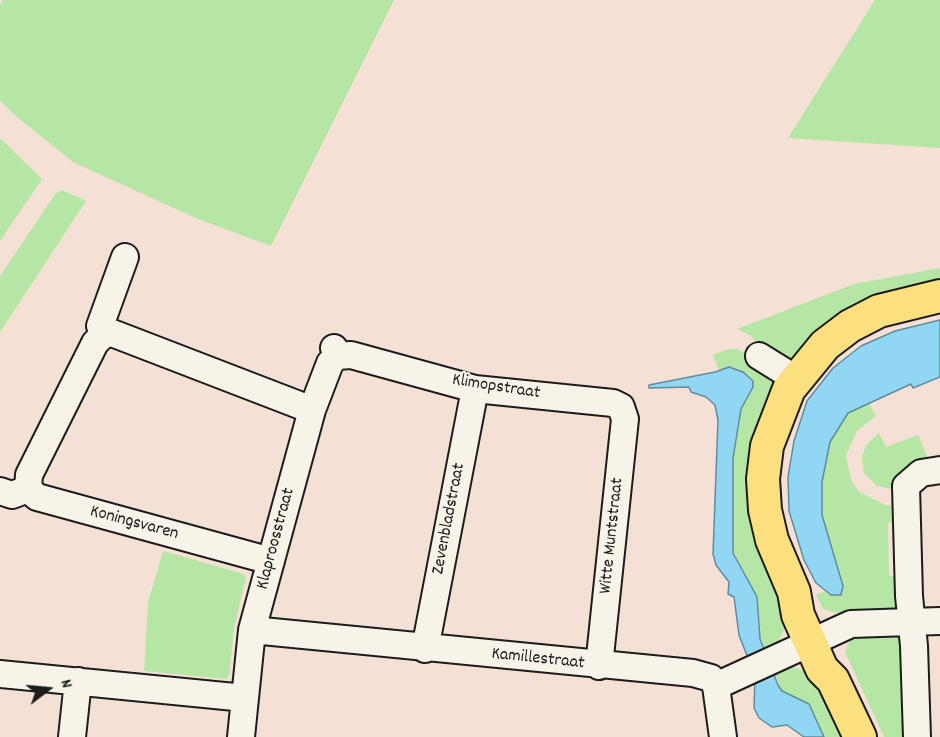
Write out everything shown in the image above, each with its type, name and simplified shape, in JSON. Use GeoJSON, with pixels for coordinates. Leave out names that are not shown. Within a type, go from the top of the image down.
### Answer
{"type":"FeatureCollection","features":[{"type":"Feature","properties":{"kind":"main road"},"geometry":{"type":"LineString","coordinates":[[860,737],[833,680],[822,669],[815,638],[798,615],[794,592],[772,540],[765,510],[763,479],[767,446],[774,422],[796,379],[825,345],[850,326],[879,311],[940,296]]}},
{"type":"Feature","properties":{"kind":"street"},"geometry":{"type":"LineString","coordinates":[[103,335],[100,326],[125,257]]}},
{"type":"Feature","properties":{"kind":"street"},"geometry":{"type":"LineString","coordinates":[[28,489],[29,475],[95,343],[103,335],[112,333],[312,410]]}},
{"type":"Feature","properties":{"kind":"street","name":"Klaproosstraat"},"geometry":{"type":"LineString","coordinates":[[241,737],[252,630],[312,410],[335,352]]}},
{"type":"Feature","properties":{"kind":"street","name":"Klimopstraat"},"geometry":{"type":"LineString","coordinates":[[335,352],[476,389],[613,403],[621,407]]}},
{"type":"Feature","properties":{"kind":"street"},"geometry":{"type":"LineString","coordinates":[[759,356],[796,379]]}},
{"type":"Feature","properties":{"kind":"street","name":"Zevenbladstraat"},"geometry":{"type":"LineString","coordinates":[[425,649],[476,389]]}},
{"type":"Feature","properties":{"kind":"street","name":"Witte Muntstraat"},"geometry":{"type":"LineString","coordinates":[[599,666],[625,419],[621,407]]}},
{"type":"Feature","properties":{"kind":"street"},"geometry":{"type":"LineString","coordinates":[[917,737],[906,486],[921,473],[940,470]]}},
{"type":"Feature","properties":{"kind":"street","name":"Koningsvaren"},"geometry":{"type":"LineString","coordinates":[[0,491],[12,495],[28,489],[37,497],[271,561]]}},
{"type":"Feature","properties":{"kind":"street"},"geometry":{"type":"LineString","coordinates":[[723,737],[725,682],[815,638],[851,624],[940,621]]}},
{"type":"Feature","properties":{"kind":"street","name":"Kamillestraat"},"geometry":{"type":"LineString","coordinates":[[252,630],[599,666],[693,673],[725,682]]}},
{"type":"Feature","properties":{"kind":"street"},"geometry":{"type":"LineString","coordinates":[[0,674],[245,698]]}},
{"type":"Feature","properties":{"kind":"street"},"geometry":{"type":"LineString","coordinates":[[72,737],[78,681]]}},
{"type":"Feature","properties":{"kind":"green space"},"geometry":{"type":"Polygon","coordinates":[[[3,0],[394,0],[271,246],[198,219],[73,162],[17,117],[0,101],[0,4],[3,0]]]}},
{"type":"Feature","properties":{"kind":"green space"},"geometry":{"type":"Polygon","coordinates":[[[875,0],[940,0],[940,148],[788,138],[875,0]]]}},
{"type":"Feature","properties":{"kind":"green space"},"geometry":{"type":"Polygon","coordinates":[[[0,138],[42,179],[0,241],[0,138]]]}},
{"type":"Feature","properties":{"kind":"green space"},"geometry":{"type":"Polygon","coordinates":[[[62,190],[86,201],[0,332],[0,276],[56,193],[62,190]]]}},
{"type":"Feature","properties":{"kind":"green space"},"geometry":{"type":"Polygon","coordinates":[[[940,268],[940,284],[894,293],[855,305],[792,362],[766,353],[750,335],[737,329],[854,284],[940,268]]]}},
{"type":"Feature","properties":{"kind":"green space"},"geometry":{"type":"Polygon","coordinates":[[[728,349],[737,349],[751,356],[778,374],[771,397],[789,619],[777,645],[765,650],[731,542],[733,458],[741,409],[744,400],[751,393],[753,381],[737,369],[729,367],[719,370],[713,355],[728,349]]]}},
{"type":"Feature","properties":{"kind":"green space"},"geometry":{"type":"Polygon","coordinates":[[[869,403],[876,416],[857,431],[846,455],[851,480],[859,492],[885,505],[900,506],[901,522],[888,523],[889,576],[902,577],[899,611],[837,613],[823,609],[816,594],[824,592],[831,595],[843,586],[822,515],[822,482],[830,442],[848,413],[869,403]]]}},
{"type":"Feature","properties":{"kind":"green space"},"geometry":{"type":"Polygon","coordinates":[[[879,433],[886,447],[918,435],[931,466],[900,491],[877,486],[864,473],[862,458],[866,445],[879,433]]]}},
{"type":"Feature","properties":{"kind":"green space"},"geometry":{"type":"Polygon","coordinates":[[[163,551],[241,573],[246,577],[234,629],[229,676],[226,679],[144,671],[148,603],[163,551]]]}},
{"type":"Feature","properties":{"kind":"green space"},"geometry":{"type":"Polygon","coordinates":[[[900,632],[911,737],[884,737],[845,652],[852,636],[900,632]]]}},
{"type":"Feature","properties":{"kind":"green space"},"geometry":{"type":"Polygon","coordinates":[[[787,665],[814,674],[844,737],[824,737],[809,704],[782,691],[773,668],[787,665]]]}},
{"type":"Feature","properties":{"kind":"water"},"geometry":{"type":"Polygon","coordinates":[[[940,320],[940,377],[913,388],[911,384],[848,413],[830,442],[822,482],[822,515],[843,586],[841,595],[831,595],[816,583],[804,560],[789,511],[788,477],[794,441],[807,401],[833,368],[861,346],[895,331],[940,320]]]}},
{"type":"Feature","properties":{"kind":"water"},"geometry":{"type":"Polygon","coordinates":[[[729,367],[743,372],[753,381],[753,387],[741,409],[733,458],[733,553],[757,597],[760,639],[778,685],[782,691],[809,704],[824,737],[804,737],[787,725],[772,727],[759,718],[754,708],[755,676],[739,635],[734,597],[728,594],[729,582],[716,565],[713,554],[718,420],[715,405],[706,397],[691,392],[689,387],[649,388],[649,385],[715,372],[729,367]]]}}]}
